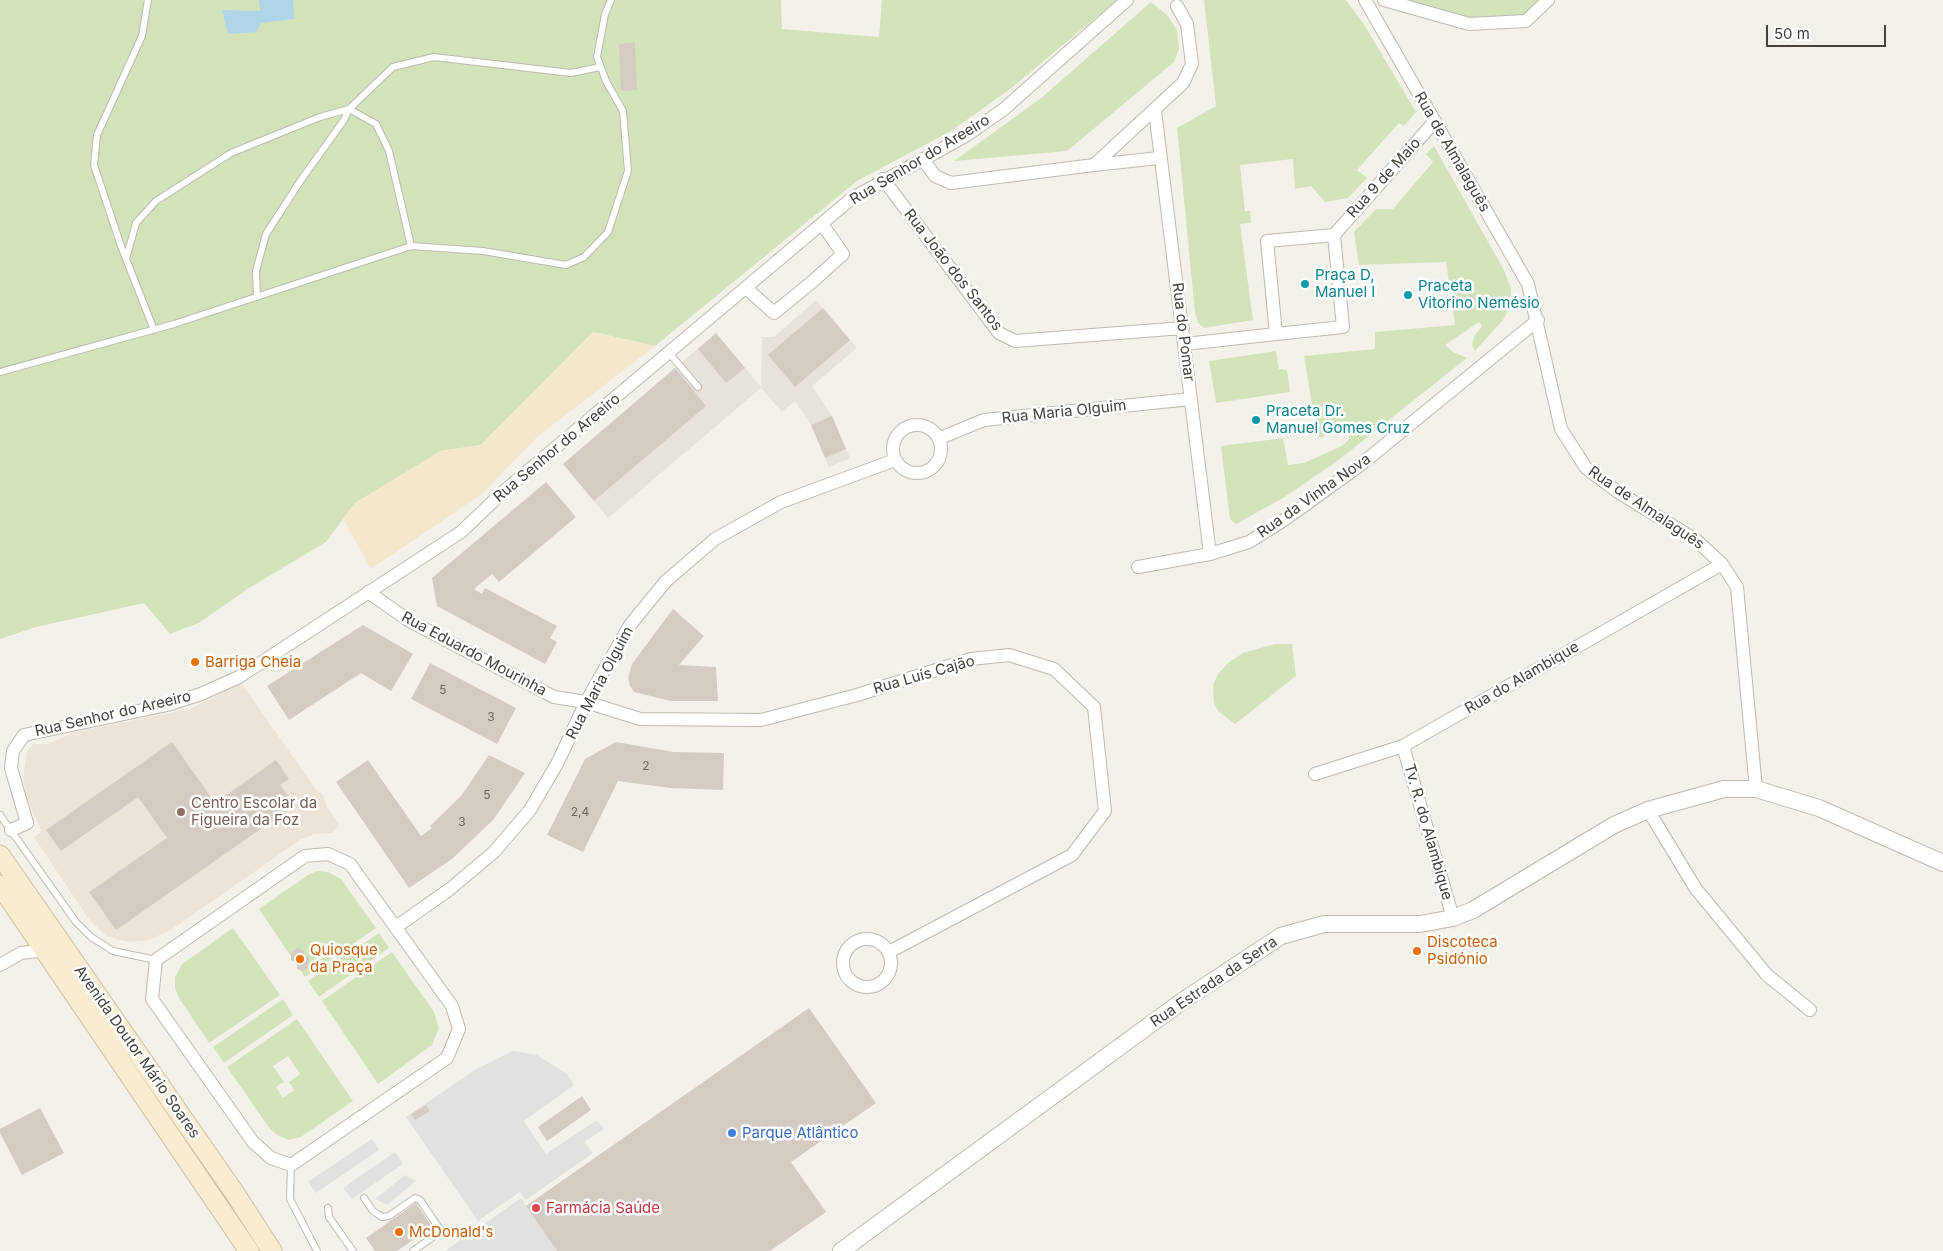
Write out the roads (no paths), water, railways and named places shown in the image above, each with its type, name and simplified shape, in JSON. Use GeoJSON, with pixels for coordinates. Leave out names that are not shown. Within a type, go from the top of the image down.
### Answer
{"type":"FeatureCollection","features":[{"type":"Feature","properties":{"kind":"main road","name":"Avenida Doutor Mário Soares"},"geometry":{"type":"LineString","coordinates":[[0,855],[234,1192],[272,1251]]}},
{"type":"Feature","properties":{"kind":"main road","name":"Avenida Doutor Mário Soares"},"geometry":{"type":"LineString","coordinates":[[0,885],[249,1251]]}},
{"type":"Feature","properties":{"kind":"street","name":"Rua Senhor do Areeiro"},"geometry":{"type":"LineString","coordinates":[[11,830],[27,822],[11,768],[12,751],[24,734],[167,705],[201,694],[239,677],[461,532],[504,491],[851,199],[883,179],[967,135],[1004,109],[1127,0]]}},
{"type":"Feature","properties":{"kind":"street","name":"Rua de Almalaguês"},"geometry":{"type":"LineString","coordinates":[[1365,0],[1528,284],[1538,320],[1562,429],[1586,468],[1618,492],[1696,540],[1722,564],[1737,587],[1756,788]]}},
{"type":"Feature","properties":{"kind":"street"},"geometry":{"type":"LineString","coordinates":[[1384,0],[1469,24],[1526,21],[1548,0]]}},
{"type":"Feature","properties":{"kind":"street"},"geometry":{"type":"LineString","coordinates":[[1094,165],[1155,111],[1183,83],[1192,64],[1187,24],[1177,6]]}},
{"type":"Feature","properties":{"kind":"street","name":"Rua do Pomar"},"geometry":{"type":"LineString","coordinates":[[1155,111],[1159,158],[1185,344],[1210,554]]}},
{"type":"Feature","properties":{"kind":"street","name":"Rua 9 de Maio"},"geometry":{"type":"LineString","coordinates":[[1334,235],[1434,121]]}},
{"type":"Feature","properties":{"kind":"street"},"geometry":{"type":"LineString","coordinates":[[923,159],[935,176],[951,183],[1159,158]]}},
{"type":"Feature","properties":{"kind":"street","name":"Rua João dos Santos"},"geometry":{"type":"LineString","coordinates":[[883,179],[999,333],[1015,341],[1182,328]]}},
{"type":"Feature","properties":{"kind":"street"},"geometry":{"type":"LineString","coordinates":[[746,288],[774,313],[812,282],[843,254],[822,224]]}},
{"type":"Feature","properties":{"kind":"street"},"geometry":{"type":"LineString","coordinates":[[1185,344],[1343,328],[1334,235],[1267,241],[1276,334]]}},
{"type":"Feature","properties":{"kind":"street","name":"Rua da Vinha Nova"},"geometry":{"type":"LineString","coordinates":[[1138,567],[1210,554],[1249,542],[1295,513],[1359,466],[1538,320]]}},
{"type":"Feature","properties":{"kind":"street","name":"Rua Maria Olguim"},"geometry":{"type":"LineString","coordinates":[[940,438],[984,420],[1191,399]]}},
{"type":"Feature","properties":{"kind":"street"},"geometry":{"type":"LineString","coordinates":[[916,424],[925,426],[934,430],[940,438],[942,447],[941,457],[936,465],[928,471],[919,474],[910,473],[901,468],[895,460],[893,451],[894,441],[906,427],[916,424]]}},
{"type":"Feature","properties":{"kind":"street","name":"Rua Maria Olguim"},"geometry":{"type":"LineString","coordinates":[[396,927],[450,889],[494,852],[530,810],[558,762],[586,702],[630,625],[666,581],[715,539],[781,502],[895,460]]}},
{"type":"Feature","properties":{"kind":"street","name":"Rua do Alambique"},"geometry":{"type":"LineString","coordinates":[[1314,774],[1403,746],[1722,564]]}},
{"type":"Feature","properties":{"kind":"street","name":"Rua Eduardo Mourinha"},"geometry":{"type":"LineString","coordinates":[[368,592],[408,620],[554,697],[586,702]]}},
{"type":"Feature","properties":{"kind":"street","name":"Rua Luís Cajão"},"geometry":{"type":"LineString","coordinates":[[586,702],[640,719],[761,720],[857,694],[971,659],[1009,655],[1054,669],[1094,707],[1105,811],[1072,855],[889,952]]}},
{"type":"Feature","properties":{"kind":"street","name":"Tv. R. do Alambique"},"geometry":{"type":"LineString","coordinates":[[1403,746],[1453,918]]}},
{"type":"Feature","properties":{"kind":"street","name":"Rua Estrada da Serra"},"geometry":{"type":"LineString","coordinates":[[841,1251],[1181,1002],[1281,936],[1324,924],[1420,924],[1453,918],[1473,910],[1614,825],[1648,810],[1724,789],[1756,788],[1819,808],[1943,863]]}},
{"type":"Feature","properties":{"kind":"street"},"geometry":{"type":"LineString","coordinates":[[1648,810],[1696,889],[1766,976],[1810,1010]]}},
{"type":"Feature","properties":{"kind":"street"},"geometry":{"type":"LineString","coordinates":[[328,854],[350,864],[396,927],[452,1006],[458,1029],[447,1058],[291,1165],[271,1158],[253,1142],[152,999],[156,960],[305,856],[328,854]]}},
{"type":"Feature","properties":{"kind":"street"},"geometry":{"type":"LineString","coordinates":[[0,965],[21,953],[45,950]]}},
{"type":"Feature","properties":{"kind":"lane"},"geometry":{"type":"LineString","coordinates":[[148,0],[142,36],[96,135],[94,164],[126,259],[154,330]]}},
{"type":"Feature","properties":{"kind":"lane"},"geometry":{"type":"LineString","coordinates":[[0,372],[154,330],[411,246],[484,251],[566,265],[584,257],[608,232],[628,171],[623,111],[606,81],[597,57],[605,14],[611,0]]}},
{"type":"Feature","properties":{"kind":"lane"},"geometry":{"type":"LineString","coordinates":[[257,296],[256,271],[266,234],[301,180],[344,120],[349,109],[393,67],[434,57],[571,73],[600,67]]}},
{"type":"Feature","properties":{"kind":"lane"},"geometry":{"type":"LineString","coordinates":[[126,259],[136,223],[156,201],[231,153],[320,117],[349,109],[376,124],[390,151],[411,246]]}},
{"type":"Feature","properties":{"kind":"lane"},"geometry":{"type":"LineString","coordinates":[[669,352],[698,386]]}},
{"type":"Feature","properties":{"kind":"lane"},"geometry":{"type":"LineString","coordinates":[[0,815],[76,922],[91,937],[113,951],[156,960]]}},
{"type":"Feature","properties":{"kind":"lane"},"geometry":{"type":"LineString","coordinates":[[291,1165],[290,1199],[317,1251]]}},
{"type":"Feature","properties":{"kind":"lane"},"geometry":{"type":"LineString","coordinates":[[364,1198],[373,1211],[382,1217],[389,1216],[415,1198],[420,1200],[438,1228],[437,1234],[413,1251]]}},
{"type":"Feature","properties":{"kind":"lane"},"geometry":{"type":"LineString","coordinates":[[328,1208],[330,1217],[353,1251]]}},
{"type":"Feature","properties":{"kind":"water"},"geometry":{"type":"Polygon","coordinates":[[[259,0],[293,0],[294,19],[261,23],[256,32],[228,34],[222,10],[260,11],[259,0]]]}},
{"type":"Feature","properties":{"kind":"place","name":"Praça D, Manuel I"},"geometry":{"type":"Point","coordinates":[1305,284]}},
{"type":"Feature","properties":{"kind":"place","name":"Praceta Vitorino Nemésio"},"geometry":{"type":"Point","coordinates":[1408,295]}},
{"type":"Feature","properties":{"kind":"place","name":"Praceta Dr. Manuel Gomes Cruz"},"geometry":{"type":"Point","coordinates":[1256,420]}},
{"type":"Feature","properties":{"kind":"place","name":"Barriga Cheia"},"geometry":{"type":"Point","coordinates":[195,662]}},
{"type":"Feature","properties":{"kind":"place","name":"Centro Escolar da Figueira da Foz"},"geometry":{"type":"Point","coordinates":[181,812]}},
{"type":"Feature","properties":{"kind":"place","name":"Discoteca Psidónio"},"geometry":{"type":"Point","coordinates":[1417,951]}},
{"type":"Feature","properties":{"kind":"place","name":"Quiosque da Praça"},"geometry":{"type":"Point","coordinates":[300,959]}},
{"type":"Feature","properties":{"kind":"place","name":"Parque Atlântico"},"geometry":{"type":"Point","coordinates":[732,1133]}},
{"type":"Feature","properties":{"kind":"place","name":"Farmácia Saúde"},"geometry":{"type":"Point","coordinates":[536,1208]}},
{"type":"Feature","properties":{"kind":"place","name":"McDonald's"},"geometry":{"type":"Point","coordinates":[399,1232]}}]}
